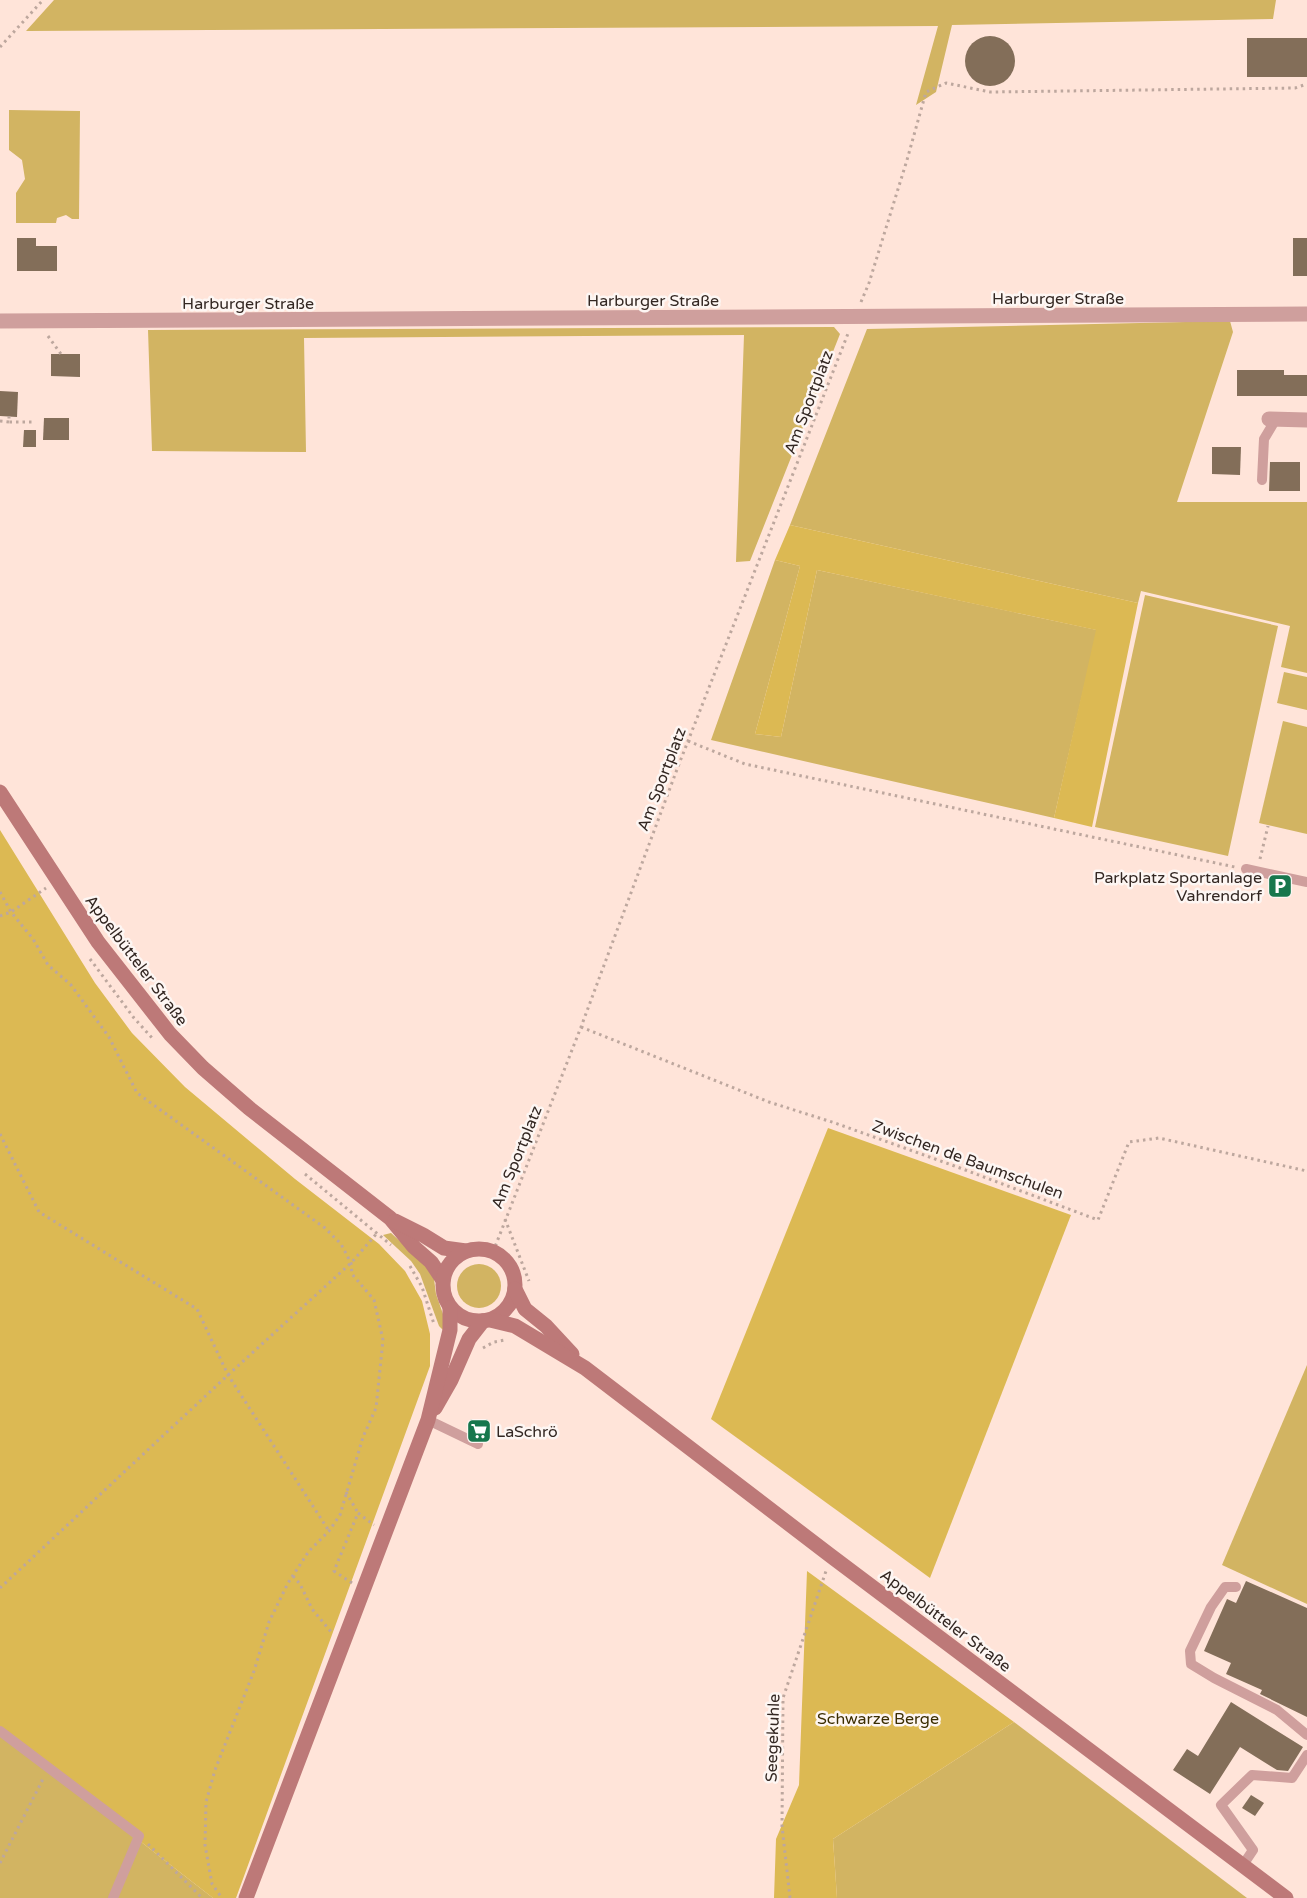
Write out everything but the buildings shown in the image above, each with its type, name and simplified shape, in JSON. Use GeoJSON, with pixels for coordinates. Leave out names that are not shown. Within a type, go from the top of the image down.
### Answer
{"type":"FeatureCollection","features":[{"type":"Feature","properties":{"kind":"main road","name":"Appelbütteler Straße"},"geometry":{"type":"LineString","coordinates":[[0,792],[98,942],[170,1034],[203,1068],[257,1114],[390,1218],[414,1246],[431,1262],[442,1280]]}},
{"type":"Feature","properties":{"kind":"main road","name":"Appelbütteler Straße"},"geometry":{"type":"LineString","coordinates":[[390,1218],[423,1234],[444,1248],[466,1251]]}},
{"type":"Feature","properties":{"kind":"main road"},"geometry":{"type":"LineString","coordinates":[[246,1898],[428,1420],[450,1330],[450,1308],[443,1294],[442,1280],[446,1268],[452,1260],[466,1251],[479,1249],[493,1252],[503,1258],[510,1267],[515,1289],[508,1307],[503,1313],[486,1321],[469,1339],[451,1380],[428,1420]]}},
{"type":"Feature","properties":{"kind":"main road","name":"Appelbütteler Straße"},"geometry":{"type":"LineString","coordinates":[[515,1289],[525,1309],[546,1326],[586,1368]]}},
{"type":"Feature","properties":{"kind":"main road"},"geometry":{"type":"LineString","coordinates":[[450,1308],[465,1319],[486,1321]]}},
{"type":"Feature","properties":{"kind":"main road","name":"Appelbütteler Straße"},"geometry":{"type":"LineString","coordinates":[[486,1321],[515,1326],[586,1368],[831,1556],[1286,1898]]}},
{"type":"Feature","properties":{"kind":"street","name":"Harburger Straße"},"geometry":{"type":"LineString","coordinates":[[0,321],[858,310],[1307,314]]}},
{"type":"Feature","properties":{"kind":"street"},"geometry":{"type":"LineString","coordinates":[[1272,419],[1307,420]]}},
{"type":"Feature","properties":{"kind":"lane"},"geometry":{"type":"LineString","coordinates":[[1262,480],[1264,439],[1272,419]]}},
{"type":"Feature","properties":{"kind":"lane"},"geometry":{"type":"LineString","coordinates":[[1246,869],[1307,882]]}},
{"type":"Feature","properties":{"kind":"lane"},"geometry":{"type":"LineString","coordinates":[[428,1420],[478,1444]]}},
{"type":"Feature","properties":{"kind":"lane"},"geometry":{"type":"LineString","coordinates":[[1236,1587],[1225,1587],[1211,1607],[1190,1651],[1191,1664],[1214,1678],[1278,1710],[1307,1735]]}},
{"type":"Feature","properties":{"kind":"lane"},"geometry":{"type":"LineString","coordinates":[[0,1731],[140,1836],[113,1898]]}},
{"type":"Feature","properties":{"kind":"lane"},"geometry":{"type":"LineString","coordinates":[[1243,1865],[1253,1850],[1221,1805],[1252,1775],[1292,1778],[1307,1755]]}},
{"type":"Feature","properties":{"kind":"path"},"geometry":{"type":"LineString","coordinates":[[0,47],[43,0]]}},
{"type":"Feature","properties":{"kind":"path","name":"Am Sportplatz"},"geometry":{"type":"LineString","coordinates":[[493,1252],[581,1027],[688,741],[869,283],[926,92],[946,83],[990,92],[1295,88],[1307,84]]}},
{"type":"Feature","properties":{"kind":"path"},"geometry":{"type":"LineString","coordinates":[[45,321],[47,336],[61,354]]}},
{"type":"Feature","properties":{"kind":"path"},"geometry":{"type":"LineString","coordinates":[[9,416],[9,422]]}},
{"type":"Feature","properties":{"kind":"path"},"geometry":{"type":"LineString","coordinates":[[0,421],[32,422]]}},
{"type":"Feature","properties":{"kind":"path"},"geometry":{"type":"LineString","coordinates":[[688,741],[745,764],[1246,869]]}},
{"type":"Feature","properties":{"kind":"path"},"geometry":{"type":"LineString","coordinates":[[1257,871],[1268,826]]}},
{"type":"Feature","properties":{"kind":"path"},"geometry":{"type":"LineString","coordinates":[[0,916],[11,912],[57,881]]}},
{"type":"Feature","properties":{"kind":"path"},"geometry":{"type":"LineString","coordinates":[[0,892],[11,912],[33,939],[48,965],[71,985],[109,1037],[137,1093],[325,1228],[341,1244],[351,1263],[352,1274],[374,1300],[383,1340],[376,1408],[363,1437],[340,1515],[329,1531],[309,1551],[293,1576],[269,1622],[254,1670],[221,1754],[206,1802],[205,1845],[212,1884],[222,1898]]}},
{"type":"Feature","properties":{"kind":"path","name":"Zwischen de Baumschulen"},"geometry":{"type":"LineString","coordinates":[[581,1027],[769,1102],[834,1123],[1098,1220],[1129,1142],[1159,1138],[1307,1171]]}},
{"type":"Feature","properties":{"kind":"path"},"geometry":{"type":"LineString","coordinates":[[0,1134],[39,1212],[197,1309],[228,1375],[329,1531]]}},
{"type":"Feature","properties":{"kind":"path"},"geometry":{"type":"LineString","coordinates":[[505,1218],[530,1282]]}},
{"type":"Feature","properties":{"kind":"path"},"geometry":{"type":"LineString","coordinates":[[0,1588],[351,1263],[377,1233]]}},
{"type":"Feature","properties":{"kind":"path"},"geometry":{"type":"LineString","coordinates":[[346,1492],[358,1513],[384,1533]]}},
{"type":"Feature","properties":{"kind":"path"},"geometry":{"type":"LineString","coordinates":[[358,1513],[334,1571],[362,1591]]}},
{"type":"Feature","properties":{"kind":"path","name":"Seegekuhle"},"geometry":{"type":"LineString","coordinates":[[790,1898],[782,1826],[783,1698],[831,1556]]}},
{"type":"Feature","properties":{"kind":"path"},"geometry":{"type":"LineString","coordinates":[[293,1576],[300,1584],[312,1609],[341,1646]]}},
{"type":"Feature","properties":{"kind":"path"},"geometry":{"type":"LineString","coordinates":[[0,1862],[49,1767]]}},
{"type":"Feature","properties":{"kind":"path"},"geometry":{"type":"LineString","coordinates":[[140,1836],[202,1898]]}},
{"type":"Feature","properties":{"kind":"shaded area"},"geometry":{"type":"Polygon","coordinates":[[[54,0],[1276,0],[1273,19],[952,25],[936,92],[916,105],[938,26],[26,31],[54,0]]]}},
{"type":"Feature","properties":{"kind":"shaded area"},"geometry":{"type":"Polygon","coordinates":[[[9,110],[80,111],[79,219],[72,219],[66,215],[57,218],[56,223],[16,223],[16,193],[25,179],[22,160],[9,150],[9,110]]]}},
{"type":"Feature","properties":{"kind":"shaded area"},"geometry":{"type":"Polygon","coordinates":[[[1230,321],[1233,332],[1177,502],[1307,502],[1307,673],[1281,667],[1290,626],[1141,591],[1138,603],[790,525],[867,329],[1230,321]]]}},
{"type":"Feature","properties":{"kind":"shaded area"},"geometry":{"type":"Polygon","coordinates":[[[834,327],[840,334],[750,561],[736,562],[744,335],[304,338],[306,452],[152,451],[148,330],[834,327]]]}},
{"type":"Feature","properties":{"kind":"shaded area"},"geometry":{"type":"Polygon","coordinates":[[[775,560],[800,566],[755,734],[781,737],[817,570],[1097,630],[1054,818],[711,740],[775,560]]]}},
{"type":"Feature","properties":{"kind":"shaded area"},"geometry":{"type":"Polygon","coordinates":[[[1145,595],[1278,626],[1228,856],[1095,827],[1145,595]]]}},
{"type":"Feature","properties":{"kind":"shaded area"},"geometry":{"type":"Polygon","coordinates":[[[1284,672],[1307,677],[1307,710],[1277,703],[1284,672]]]}},
{"type":"Feature","properties":{"kind":"shaded area"},"geometry":{"type":"Polygon","coordinates":[[[1283,721],[1307,727],[1307,834],[1259,823],[1283,721]]]}},
{"type":"Feature","properties":{"kind":"shaded area"},"geometry":{"type":"Polygon","coordinates":[[[391,1233],[426,1265],[434,1279],[436,1294],[443,1314],[444,1331],[439,1326],[420,1274],[411,1261],[383,1235],[391,1233]]]}},
{"type":"Feature","properties":{"kind":"shaded area"},"geometry":{"type":"Polygon","coordinates":[[[479,1264],[491,1268],[497,1274],[501,1286],[497,1298],[491,1304],[479,1308],[467,1304],[461,1298],[457,1286],[461,1274],[467,1268],[479,1264]]]}},
{"type":"Feature","properties":{"kind":"shaded area"},"geometry":{"type":"Polygon","coordinates":[[[1307,1365],[1307,1604],[1222,1565],[1307,1365]]]}},
{"type":"Feature","properties":{"kind":"shaded area"},"geometry":{"type":"Polygon","coordinates":[[[1014,1722],[1247,1898],[837,1898],[833,1839],[1014,1722]]]}},
{"type":"Feature","properties":{"kind":"shaded area"},"geometry":{"type":"Polygon","coordinates":[[[0,1732],[213,1898],[0,1898],[0,1732]]]}},
{"type":"Feature","properties":{"kind":"green space"},"geometry":{"type":"Polygon","coordinates":[[[790,525],[1138,603],[1092,827],[1054,818],[1096,630],[817,570],[781,737],[755,734],[800,566],[775,560],[790,525]]]}},
{"type":"Feature","properties":{"kind":"green space"},"geometry":{"type":"Polygon","coordinates":[[[0,830],[95,983],[132,1033],[185,1087],[295,1179],[379,1244],[405,1271],[422,1301],[430,1334],[430,1366],[236,1898],[213,1898],[0,1732],[0,830]]]}},
{"type":"Feature","properties":{"kind":"green space"},"geometry":{"type":"Polygon","coordinates":[[[828,1128],[1071,1215],[930,1578],[711,1419],[828,1128]]]}},
{"type":"Feature","properties":{"kind":"green space","name":"Schwarze Berge"},"geometry":{"type":"Polygon","coordinates":[[[807,1571],[1014,1722],[833,1839],[837,1898],[774,1898],[776,1839],[799,1785],[807,1571]]]}},
{"type":"Feature","properties":{"kind":"place","name":"Parkplatz Sportanlage Vahrendorf"},"geometry":{"type":"Point","coordinates":[1280,886]}},
{"type":"Feature","properties":{"kind":"place","name":"LaSchrö"},"geometry":{"type":"Point","coordinates":[479,1431]}}]}
